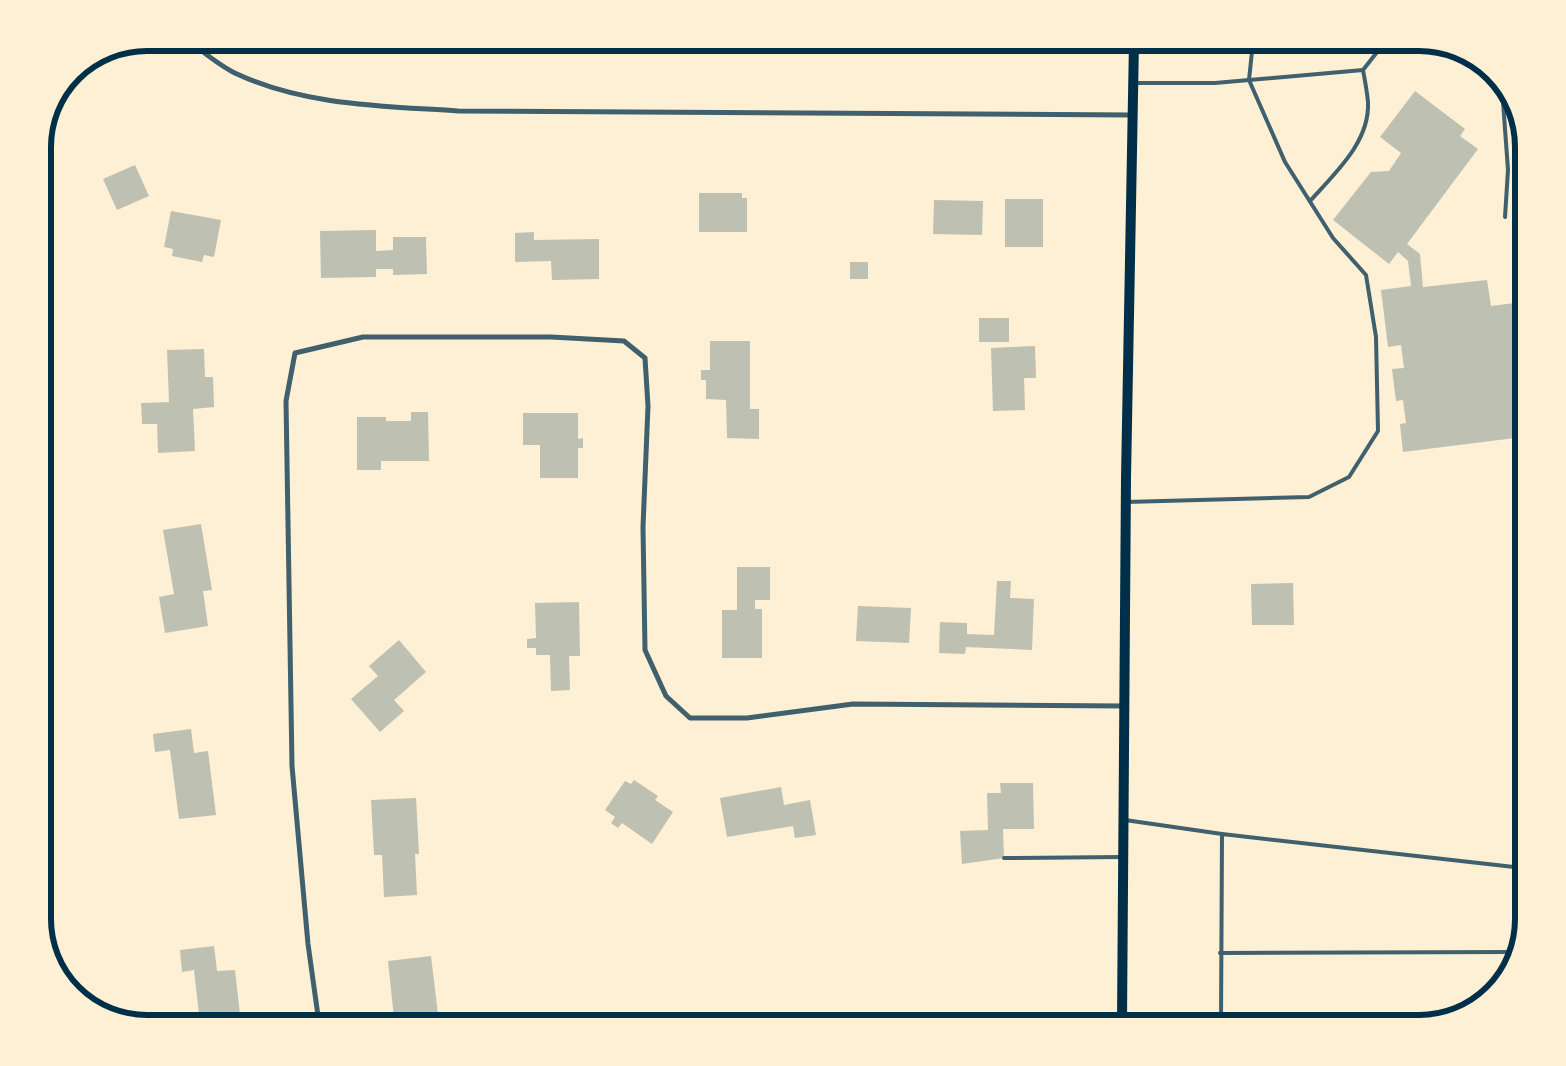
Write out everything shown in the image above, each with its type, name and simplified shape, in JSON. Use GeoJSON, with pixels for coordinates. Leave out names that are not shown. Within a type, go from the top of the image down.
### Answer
{"type":"FeatureCollection","features":[{"type":"Feature","properties":{"kind":"main road"},"geometry":{"type":"LineString","coordinates":[[1122,1015],[1126,502],[1134,51]]}},
{"type":"Feature","properties":{"kind":"street"},"geometry":{"type":"LineString","coordinates":[[203,51],[237,74],[303,96],[371,105],[458,111],[1133,115]]}},
{"type":"Feature","properties":{"kind":"street"},"geometry":{"type":"LineString","coordinates":[[319,1015],[308,944],[292,766],[286,401],[295,353],[363,337],[550,337],[624,341],[645,358],[648,406],[643,527],[645,650],[666,696],[690,718],[747,718],[853,704],[1125,706]]}},
{"type":"Feature","properties":{"kind":"lane"},"geometry":{"type":"LineString","coordinates":[[1126,502],[1309,497],[1350,477],[1378,431],[1376,337],[1366,275],[1333,238],[1285,162],[1249,80],[1252,51]]}},
{"type":"Feature","properties":{"kind":"lane"},"geometry":{"type":"LineString","coordinates":[[1310,201],[1350,156],[1363,131],[1368,103],[1363,70],[1378,51]]}},
{"type":"Feature","properties":{"kind":"lane"},"geometry":{"type":"LineString","coordinates":[[1133,83],[1249,80],[1363,70]]}},
{"type":"Feature","properties":{"kind":"lane"},"geometry":{"type":"LineString","coordinates":[[1503,101],[1508,170],[1505,216]]}},
{"type":"Feature","properties":{"kind":"lane"},"geometry":{"type":"LineString","coordinates":[[1124,820],[1222,834],[1515,867]]}},
{"type":"Feature","properties":{"kind":"lane"},"geometry":{"type":"LineString","coordinates":[[1221,1015],[1222,834]]}},
{"type":"Feature","properties":{"kind":"lane"},"geometry":{"type":"LineString","coordinates":[[1004,858],[1124,857]]}},
{"type":"Feature","properties":{"kind":"lane"},"geometry":{"type":"LineString","coordinates":[[1220,953],[1508,952]]}},
{"type":"Feature","properties":{"kind":"building"},"geometry":{"type":"Polygon","coordinates":[[[1415,91],[1465,129],[1460,136],[1478,149],[1407,244],[1420,254],[1423,287],[1487,280],[1491,306],[1515,303],[1515,438],[1403,452],[1400,424],[1406,423],[1403,400],[1396,401],[1392,369],[1404,368],[1401,345],[1388,347],[1381,290],[1411,286],[1408,261],[1398,252],[1389,264],[1333,220],[1371,172],[1389,171],[1401,153],[1380,137],[1415,91]]]}},
{"type":"Feature","properties":{"kind":"building"},"geometry":{"type":"Polygon","coordinates":[[[135,165],[149,196],[117,210],[103,179],[135,165]]]}},
{"type":"Feature","properties":{"kind":"building"},"geometry":{"type":"Polygon","coordinates":[[[699,193],[742,193],[742,198],[747,198],[747,232],[699,232],[699,193]]]}},
{"type":"Feature","properties":{"kind":"building"},"geometry":{"type":"Polygon","coordinates":[[[1005,199],[1043,199],[1043,247],[1005,247],[1005,199]]]}},
{"type":"Feature","properties":{"kind":"building"},"geometry":{"type":"Polygon","coordinates":[[[934,200],[983,201],[982,235],[933,234],[934,200]]]}},
{"type":"Feature","properties":{"kind":"building"},"geometry":{"type":"Polygon","coordinates":[[[171,211],[221,220],[214,257],[204,255],[202,262],[172,256],[173,249],[164,247],[171,211]]]}},
{"type":"Feature","properties":{"kind":"building"},"geometry":{"type":"Polygon","coordinates":[[[376,230],[376,251],[393,250],[393,237],[426,237],[427,274],[393,275],[393,269],[376,269],[376,277],[321,278],[320,231],[376,230]]]}},
{"type":"Feature","properties":{"kind":"building"},"geometry":{"type":"Polygon","coordinates":[[[534,232],[534,240],[599,239],[599,279],[552,280],[551,261],[515,262],[515,233],[534,232]]]}},
{"type":"Feature","properties":{"kind":"building"},"geometry":{"type":"Polygon","coordinates":[[[850,262],[868,262],[868,279],[850,279],[850,262]]]}},
{"type":"Feature","properties":{"kind":"building"},"geometry":{"type":"Polygon","coordinates":[[[979,318],[1009,318],[1009,342],[979,342],[979,318]]]}},
{"type":"Feature","properties":{"kind":"building"},"geometry":{"type":"Polygon","coordinates":[[[710,341],[750,341],[750,409],[759,409],[759,439],[727,438],[726,400],[706,399],[706,380],[701,380],[701,370],[710,370],[710,341]]]}},
{"type":"Feature","properties":{"kind":"building"},"geometry":{"type":"Polygon","coordinates":[[[1035,346],[1036,378],[1024,378],[1025,410],[993,411],[991,348],[1035,346]]]}},
{"type":"Feature","properties":{"kind":"building"},"geometry":{"type":"Polygon","coordinates":[[[204,349],[205,377],[213,377],[214,407],[193,409],[195,451],[158,453],[157,424],[142,424],[141,403],[169,402],[167,350],[204,349]]]}},
{"type":"Feature","properties":{"kind":"building"},"geometry":{"type":"Polygon","coordinates":[[[411,412],[428,412],[429,461],[381,461],[381,470],[357,470],[357,417],[386,417],[386,421],[411,421],[411,412]]]}},
{"type":"Feature","properties":{"kind":"building"},"geometry":{"type":"Polygon","coordinates":[[[523,413],[578,413],[578,439],[583,438],[583,448],[578,448],[578,478],[540,478],[540,445],[523,445],[523,413]]]}},
{"type":"Feature","properties":{"kind":"building"},"geometry":{"type":"Polygon","coordinates":[[[201,524],[212,590],[203,591],[208,626],[165,633],[159,597],[174,594],[163,530],[201,524]]]}},
{"type":"Feature","properties":{"kind":"building"},"geometry":{"type":"Polygon","coordinates":[[[737,567],[770,567],[770,600],[755,600],[755,609],[762,609],[762,658],[722,658],[722,610],[737,610],[737,567]]]}},
{"type":"Feature","properties":{"kind":"building"},"geometry":{"type":"Polygon","coordinates":[[[997,581],[1011,581],[1010,598],[1034,599],[1032,650],[966,647],[965,654],[939,653],[940,622],[967,623],[967,634],[994,635],[997,581]]]}},
{"type":"Feature","properties":{"kind":"building"},"geometry":{"type":"Polygon","coordinates":[[[1293,583],[1294,625],[1252,625],[1251,584],[1293,583]]]}},
{"type":"Feature","properties":{"kind":"building"},"geometry":{"type":"Polygon","coordinates":[[[579,602],[580,656],[569,656],[570,690],[551,691],[550,655],[536,655],[536,648],[527,648],[527,639],[536,638],[535,603],[579,602]]]}},
{"type":"Feature","properties":{"kind":"building"},"geometry":{"type":"Polygon","coordinates":[[[858,606],[911,608],[909,643],[856,641],[858,606]]]}},
{"type":"Feature","properties":{"kind":"building"},"geometry":{"type":"Polygon","coordinates":[[[399,640],[426,672],[394,700],[404,711],[380,732],[351,699],[378,676],[369,666],[399,640]]]}},
{"type":"Feature","properties":{"kind":"building"},"geometry":{"type":"Polygon","coordinates":[[[191,729],[194,753],[208,751],[216,815],[179,819],[170,750],[155,752],[153,734],[191,729]]]}},
{"type":"Feature","properties":{"kind":"building"},"geometry":{"type":"Polygon","coordinates":[[[634,780],[658,796],[655,800],[673,812],[652,844],[622,823],[618,828],[611,823],[615,817],[605,810],[625,781],[631,784],[634,780]]]}},
{"type":"Feature","properties":{"kind":"building"},"geometry":{"type":"Polygon","coordinates":[[[1000,783],[1033,783],[1034,829],[1003,829],[1004,858],[962,864],[960,831],[988,830],[987,793],[1001,793],[1000,783]]]}},
{"type":"Feature","properties":{"kind":"building"},"geometry":{"type":"Polygon","coordinates":[[[781,787],[784,805],[810,800],[816,835],[795,838],[793,826],[727,837],[720,798],[781,787]]]}},
{"type":"Feature","properties":{"kind":"building"},"geometry":{"type":"Polygon","coordinates":[[[416,798],[419,854],[415,854],[417,895],[384,897],[382,855],[374,855],[371,800],[416,798]]]}},
{"type":"Feature","properties":{"kind":"building"},"geometry":{"type":"Polygon","coordinates":[[[214,946],[217,971],[235,970],[240,1015],[199,1015],[194,970],[182,972],[180,950],[214,946]]]}},
{"type":"Feature","properties":{"kind":"building"},"geometry":{"type":"Polygon","coordinates":[[[431,956],[438,1014],[394,1015],[388,961],[431,956]]]}}]}
